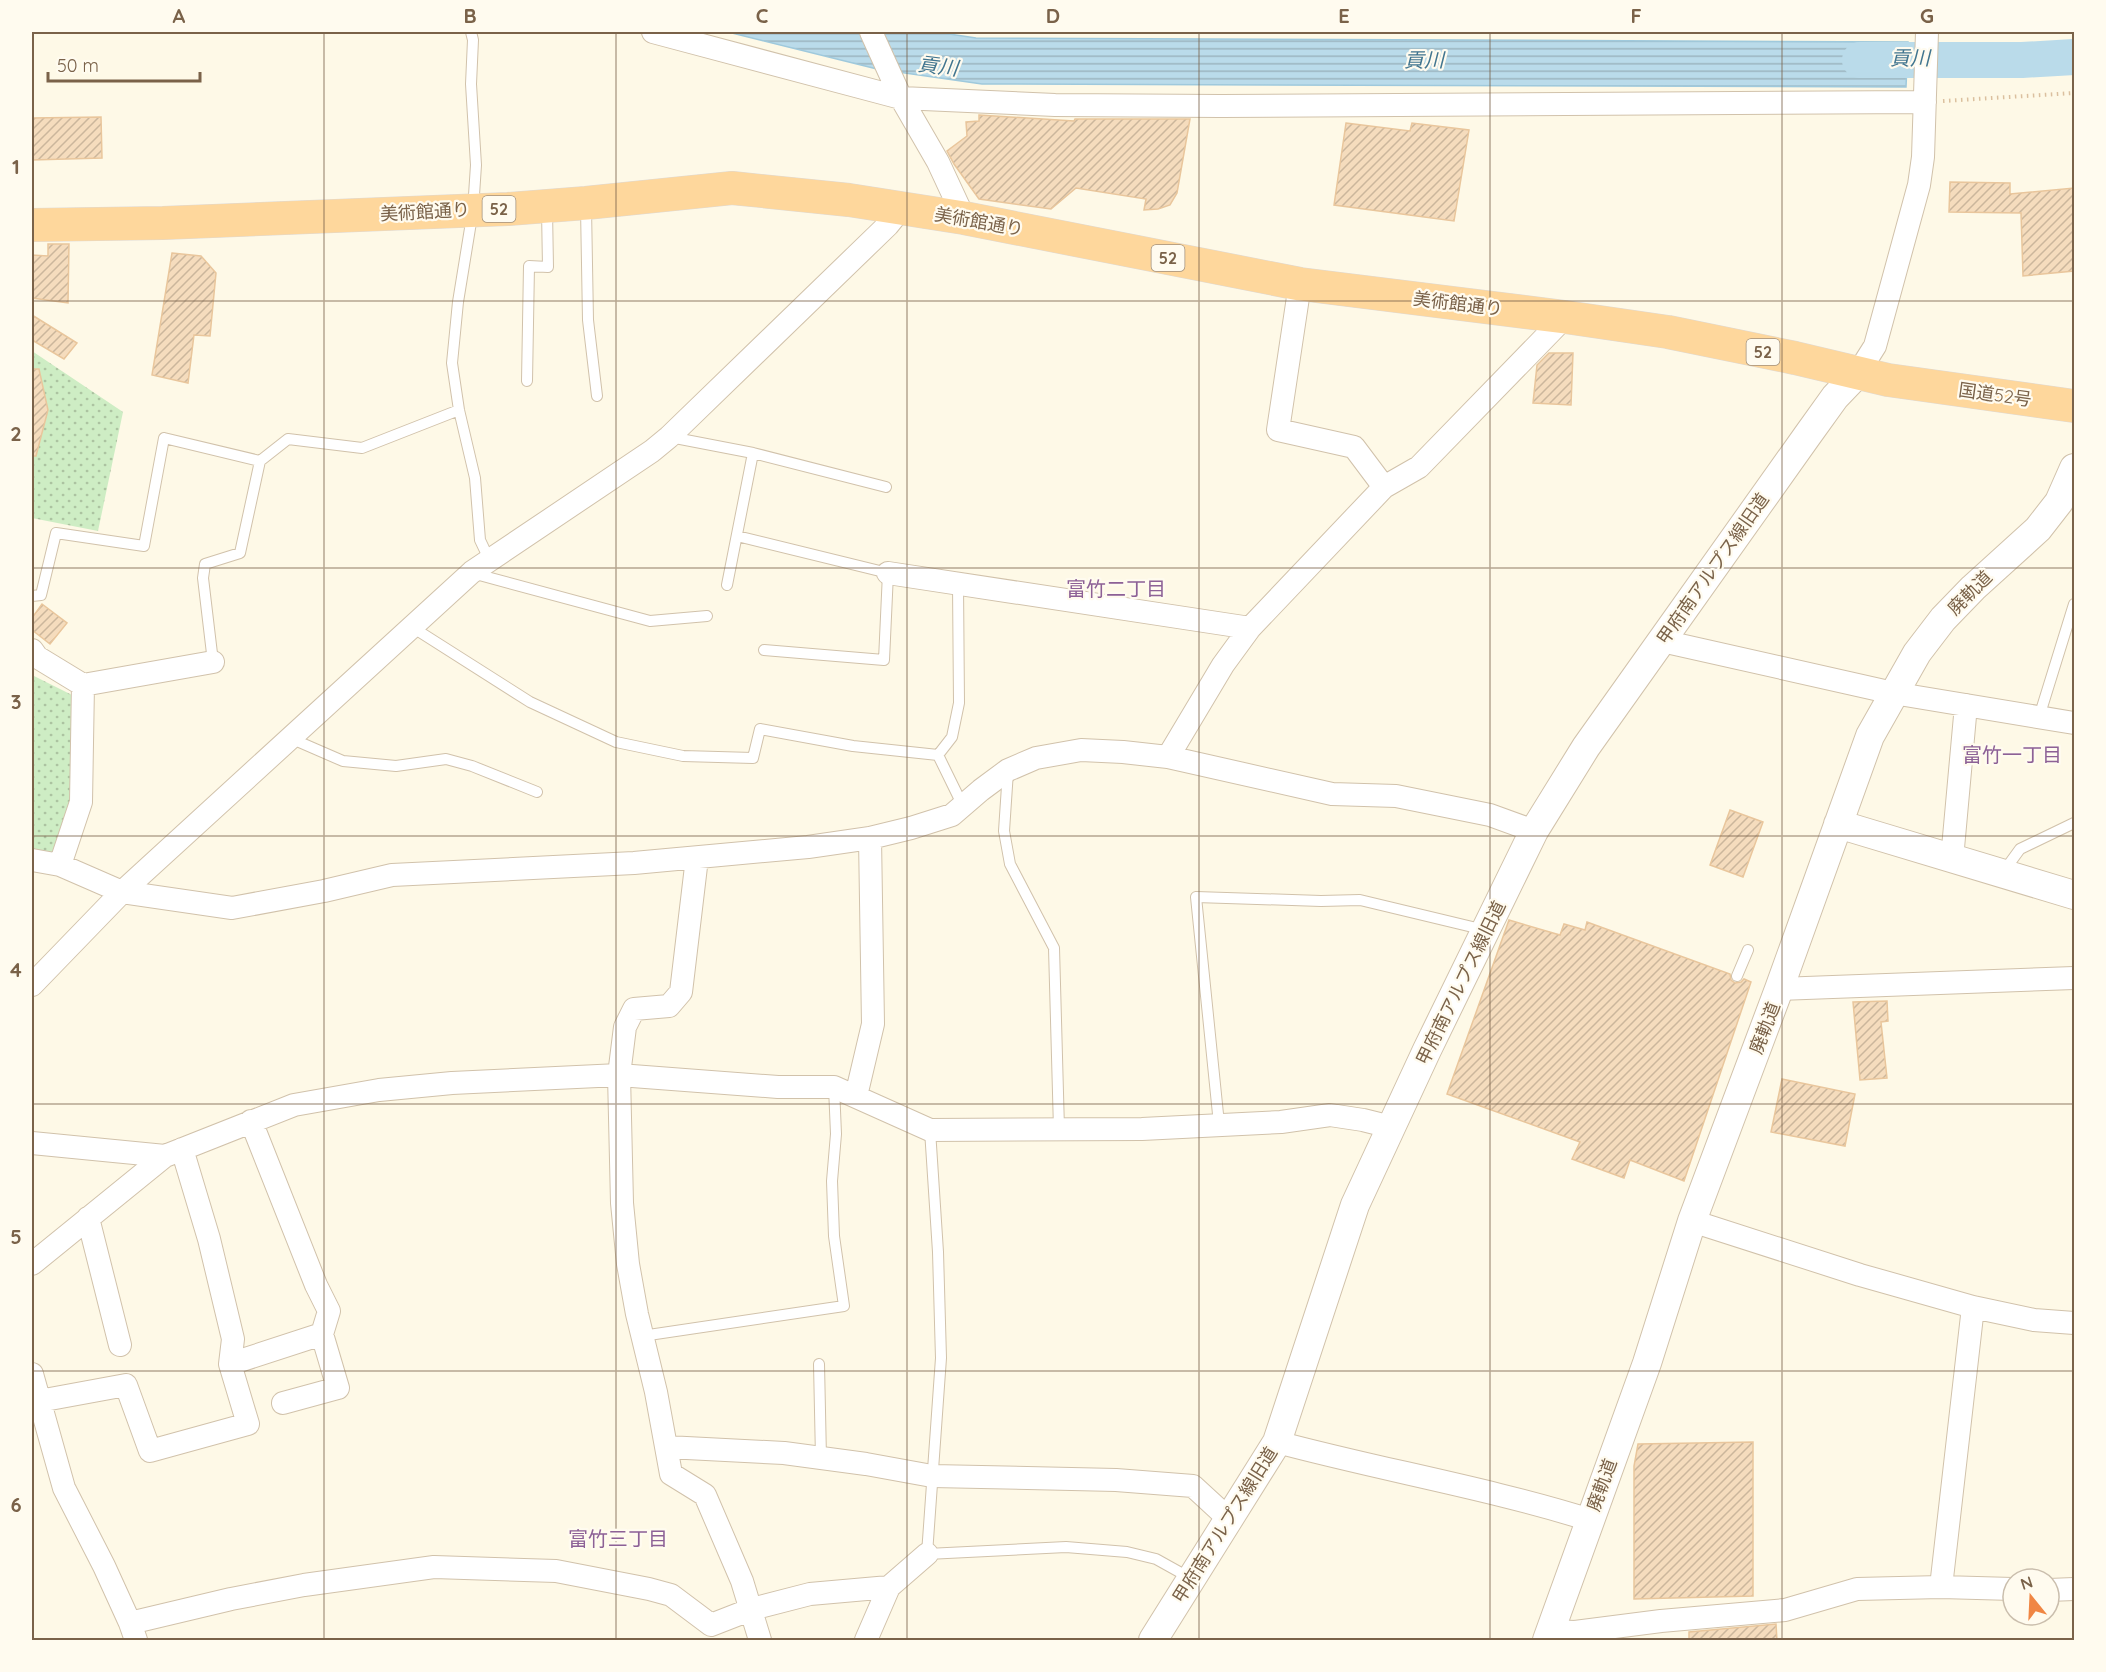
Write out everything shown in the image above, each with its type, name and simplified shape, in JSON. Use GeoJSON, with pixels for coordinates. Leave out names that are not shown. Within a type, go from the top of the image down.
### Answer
{"type":"FeatureCollection","features":[{"type":"Feature","properties":{"kind":"highway","name":"美術館通り"},"geometry":{"type":"LineString","coordinates":[[32,225],[163,223],[473,210],[586,203],[732,188],[826,197],[964,218],[1300,284],[1565,317],[1705,339],[1916,384]]}},
{"type":"Feature","properties":{"kind":"highway","name":"国道52号"},"geometry":{"type":"LineString","coordinates":[[1916,384],[2074,406]]}},
{"type":"Feature","properties":{"kind":"street"},"geometry":{"type":"LineString","coordinates":[[652,32],[901,98],[1103,105],[1925,98]]}},
{"type":"Feature","properties":{"kind":"street"},"geometry":{"type":"LineString","coordinates":[[871,32],[901,98],[938,162],[964,218]]}},
{"type":"Feature","properties":{"kind":"street"},"geometry":{"type":"LineString","coordinates":[[1858,373],[1875,346],[1910,224],[1923,157],[1927,32]]}},
{"type":"Feature","properties":{"kind":"street"},"geometry":{"type":"LineString","coordinates":[[32,985],[122,892],[480,566],[652,451],[669,437],[888,225],[900,210]]}},
{"type":"Feature","properties":{"kind":"street"},"geometry":{"type":"LineString","coordinates":[[1300,284],[1278,430],[1354,447],[1384,487]]}},
{"type":"Feature","properties":{"kind":"street"},"geometry":{"type":"LineString","coordinates":[[1168,757],[1223,665],[1250,628],[1384,487],[1419,467],[1565,317]]}},
{"type":"Feature","properties":{"kind":"street","name":"甲府南アルプス線旧道"},"geometry":{"type":"LineString","coordinates":[[1153,1641],[1277,1442],[1355,1205],[1534,831],[1586,747],[1835,397],[1858,373]]}},
{"type":"Feature","properties":{"kind":"street","name":"廃軌道"},"geometry":{"type":"LineString","coordinates":[[1549,1636],[1647,1363],[1692,1221],[1870,736],[1917,653],[1943,619],[1973,588],[2067,502],[2074,468]]}},
{"type":"Feature","properties":{"kind":"street"},"geometry":{"type":"LineString","coordinates":[[888,573],[1250,628]]}},
{"type":"Feature","properties":{"kind":"street"},"geometry":{"type":"LineString","coordinates":[[1662,641],[1893,693],[2074,723]]}},
{"type":"Feature","properties":{"kind":"street"},"geometry":{"type":"LineString","coordinates":[[32,650],[37,657],[83,685],[213,662]]}},
{"type":"Feature","properties":{"kind":"street"},"geometry":{"type":"LineString","coordinates":[[60,865],[81,802],[83,685]]}},
{"type":"Feature","properties":{"kind":"street"},"geometry":{"type":"LineString","coordinates":[[1952,859],[1966,705]]}},
{"type":"Feature","properties":{"kind":"street"},"geometry":{"type":"LineString","coordinates":[[32,860],[60,865],[122,892],[232,908],[324,891],[392,875],[634,864],[808,847],[870,838],[952,815],[1008,770],[1036,758],[1081,750],[1168,757],[1332,794],[1407,798],[1490,815],[1534,831]]}},
{"type":"Feature","properties":{"kind":"street"},"geometry":{"type":"LineString","coordinates":[[1838,824],[2074,895]]}},
{"type":"Feature","properties":{"kind":"street"},"geometry":{"type":"LineString","coordinates":[[856,1096],[873,1024],[870,838]]}},
{"type":"Feature","properties":{"kind":"street"},"geometry":{"type":"LineString","coordinates":[[697,858],[681,992],[669,1006],[634,1009],[625,1027],[619,1076],[622,1203],[628,1264],[671,1474],[705,1496],[742,1581],[760,1641]]}},
{"type":"Feature","properties":{"kind":"street"},"geometry":{"type":"LineString","coordinates":[[1779,989],[2074,978]]}},
{"type":"Feature","properties":{"kind":"street"},"geometry":{"type":"LineString","coordinates":[[32,1264],[173,1153],[294,1105],[380,1090],[452,1083],[619,1076],[778,1087],[834,1087],[930,1130],[1142,1129],[1281,1122],[1330,1115],[1363,1120],[1391,1128]]}},
{"type":"Feature","properties":{"kind":"street"},"geometry":{"type":"LineString","coordinates":[[251,1121],[316,1285],[330,1311],[322,1334],[338,1388],[283,1403]]}},
{"type":"Feature","properties":{"kind":"street"},"geometry":{"type":"LineString","coordinates":[[32,1143],[173,1153]]}},
{"type":"Feature","properties":{"kind":"street"},"geometry":{"type":"LineString","coordinates":[[39,1401],[126,1385],[150,1451],[248,1424],[230,1364],[232,1339],[210,1239],[173,1153]]}},
{"type":"Feature","properties":{"kind":"street"},"geometry":{"type":"LineString","coordinates":[[88,1218],[120,1345]]}},
{"type":"Feature","properties":{"kind":"street"},"geometry":{"type":"LineString","coordinates":[[1692,1221],[1860,1275],[1973,1307],[2034,1320],[2074,1323]]}},
{"type":"Feature","properties":{"kind":"street"},"geometry":{"type":"LineString","coordinates":[[1941,1587],[1973,1307]]}},
{"type":"Feature","properties":{"kind":"street"},"geometry":{"type":"LineString","coordinates":[[230,1364],[322,1334]]}},
{"type":"Feature","properties":{"kind":"street"},"geometry":{"type":"LineString","coordinates":[[32,1374],[64,1488],[133,1632],[231,1599],[304,1585],[434,1567],[556,1571],[649,1589],[671,1595],[711,1625],[752,1609],[810,1594],[889,1587]]}},
{"type":"Feature","properties":{"kind":"street"},"geometry":{"type":"LineString","coordinates":[[1277,1442],[1348,1461],[1541,1505],[1590,1520]]}},
{"type":"Feature","properties":{"kind":"street"},"geometry":{"type":"LineString","coordinates":[[667,1447],[784,1453],[932,1476],[1116,1480],[1193,1486],[1230,1520]]}},
{"type":"Feature","properties":{"kind":"street"},"geometry":{"type":"LineString","coordinates":[[866,1641],[889,1587],[927,1554]]}},
{"type":"Feature","properties":{"kind":"street"},"geometry":{"type":"LineString","coordinates":[[1549,1636],[1661,1621],[1785,1611],[1857,1589],[1941,1587],[2001,1589]]}},
{"type":"Feature","properties":{"kind":"lane"},"geometry":{"type":"LineString","coordinates":[[471,32],[473,40],[471,84],[476,165],[473,210],[458,302],[452,363],[459,410],[475,478],[480,566],[650,621],[707,616]]}},
{"type":"Feature","properties":{"kind":"lane"},"geometry":{"type":"LineString","coordinates":[[586,203],[588,320],[597,396]]}},
{"type":"Feature","properties":{"kind":"lane"},"geometry":{"type":"LineString","coordinates":[[527,381],[529,266],[548,267],[547,206]]}},
{"type":"Feature","properties":{"kind":"lane"},"geometry":{"type":"LineString","coordinates":[[213,662],[203,578],[205,564],[240,553],[260,461],[288,439],[362,448],[459,410]]}},
{"type":"Feature","properties":{"kind":"lane"},"geometry":{"type":"LineString","coordinates":[[669,437],[753,453],[886,487]]}},
{"type":"Feature","properties":{"kind":"lane"},"geometry":{"type":"LineString","coordinates":[[32,596],[40,596],[56,532],[144,546],[164,438],[260,461]]}},
{"type":"Feature","properties":{"kind":"lane"},"geometry":{"type":"LineString","coordinates":[[727,585],[753,453]]}},
{"type":"Feature","properties":{"kind":"lane"},"geometry":{"type":"LineString","coordinates":[[736,536],[888,573],[884,660],[764,650]]}},
{"type":"Feature","properties":{"kind":"lane"},"geometry":{"type":"LineString","coordinates":[[938,755],[952,737],[959,703],[958,585]]}},
{"type":"Feature","properties":{"kind":"lane"},"geometry":{"type":"LineString","coordinates":[[2039,717],[2074,604]]}},
{"type":"Feature","properties":{"kind":"lane"},"geometry":{"type":"LineString","coordinates":[[412,626],[530,702],[616,742],[683,756],[753,758],[759,729],[853,746],[938,755]]}},
{"type":"Feature","properties":{"kind":"lane"},"geometry":{"type":"LineString","coordinates":[[290,738],[343,761],[396,766],[446,759],[472,766],[537,792]]}},
{"type":"Feature","properties":{"kind":"lane"},"geometry":{"type":"LineString","coordinates":[[938,755],[963,806]]}},
{"type":"Feature","properties":{"kind":"lane"},"geometry":{"type":"LineString","coordinates":[[1008,770],[1004,831],[1010,864],[1054,948],[1059,1128]]}},
{"type":"Feature","properties":{"kind":"lane"},"geometry":{"type":"LineString","coordinates":[[2002,874],[2020,849],[2074,823]]}},
{"type":"Feature","properties":{"kind":"lane"},"geometry":{"type":"LineString","coordinates":[[1219,1124],[1196,897],[1360,900],[1487,930]]}},
{"type":"Feature","properties":{"kind":"lane"},"geometry":{"type":"LineString","coordinates":[[1737,976],[1748,950]]}},
{"type":"Feature","properties":{"kind":"lane"},"geometry":{"type":"LineString","coordinates":[[642,1336],[844,1306],[834,1236],[832,1181],[836,1134],[834,1087]]}},
{"type":"Feature","properties":{"kind":"lane"},"geometry":{"type":"LineString","coordinates":[[930,1130],[938,1252],[941,1358],[927,1554],[1066,1547],[1127,1552],[1156,1559],[1192,1579]]}},
{"type":"Feature","properties":{"kind":"lane"},"geometry":{"type":"LineString","coordinates":[[819,1364],[821,1458]]}},
{"type":"Feature","properties":{"kind":"path"},"geometry":{"type":"LineString","coordinates":[[1925,98],[2074,93]]}},
{"type":"Feature","properties":{"kind":"green space"},"geometry":{"type":"Polygon","coordinates":[[[32,351],[123,412],[98,531],[32,518],[32,351]]]}},
{"type":"Feature","properties":{"kind":"green space"},"geometry":{"type":"Polygon","coordinates":[[[32,675],[76,697],[73,800],[52,859],[32,854],[32,675]]]}},
{"type":"Feature","properties":{"kind":"water"},"geometry":{"type":"Polygon","coordinates":[[[728,32],[936,32],[976,38],[1908,42],[1906,87],[982,84],[877,69],[728,32]]]}},
{"type":"Feature","properties":{"kind":"building"},"geometry":{"type":"Polygon","coordinates":[[[979,115],[1074,121],[1075,119],[1190,119],[1177,193],[1170,205],[1144,210],[1146,199],[1076,188],[1051,209],[979,199],[947,151],[967,136],[966,122],[979,121],[979,115]]]}},
{"type":"Feature","properties":{"kind":"building"},"geometry":{"type":"Polygon","coordinates":[[[101,117],[102,158],[32,160],[32,118],[101,117]]]}},
{"type":"Feature","properties":{"kind":"building"},"geometry":{"type":"Polygon","coordinates":[[[1346,123],[1410,131],[1412,123],[1469,130],[1454,221],[1334,205],[1346,123]]]}},
{"type":"Feature","properties":{"kind":"building"},"geometry":{"type":"Polygon","coordinates":[[[1950,182],[2010,183],[2010,194],[2074,188],[2074,271],[2023,276],[2021,213],[1949,212],[1950,182]]]}},
{"type":"Feature","properties":{"kind":"building"},"geometry":{"type":"Polygon","coordinates":[[[48,244],[69,244],[68,303],[32,298],[32,255],[48,256],[48,244]]]}},
{"type":"Feature","properties":{"kind":"building"},"geometry":{"type":"Polygon","coordinates":[[[172,253],[201,256],[216,273],[210,336],[194,335],[188,383],[152,375],[172,253]]]}},
{"type":"Feature","properties":{"kind":"building"},"geometry":{"type":"Polygon","coordinates":[[[32,315],[77,343],[64,359],[32,340],[32,315]]]}},
{"type":"Feature","properties":{"kind":"building"},"geometry":{"type":"Polygon","coordinates":[[[1549,353],[1573,353],[1571,405],[1533,403],[1537,365],[1549,353]]]}},
{"type":"Feature","properties":{"kind":"building"},"geometry":{"type":"Polygon","coordinates":[[[32,369],[39,369],[48,410],[36,456],[32,456],[32,369]]]}},
{"type":"Feature","properties":{"kind":"building"},"geometry":{"type":"Polygon","coordinates":[[[42,604],[67,623],[50,644],[32,630],[32,618],[42,604]]]}},
{"type":"Feature","properties":{"kind":"building"},"geometry":{"type":"Polygon","coordinates":[[[1730,810],[1763,822],[1743,877],[1710,865],[1730,810]]]}},
{"type":"Feature","properties":{"kind":"building"},"geometry":{"type":"Polygon","coordinates":[[[1509,920],[1560,935],[1564,924],[1585,930],[1587,922],[1730,974],[1731,980],[1735,983],[1744,979],[1751,982],[1684,1181],[1630,1160],[1624,1178],[1572,1159],[1580,1142],[1447,1094],[1509,920]]]}},
{"type":"Feature","properties":{"kind":"building"},"geometry":{"type":"Polygon","coordinates":[[[1887,1001],[1888,1021],[1881,1022],[1887,1078],[1860,1080],[1853,1002],[1887,1001]]]}},
{"type":"Feature","properties":{"kind":"building"},"geometry":{"type":"Polygon","coordinates":[[[1782,1079],[1855,1094],[1845,1146],[1771,1132],[1782,1079]]]}},
{"type":"Feature","properties":{"kind":"building"},"geometry":{"type":"Polygon","coordinates":[[[1753,1442],[1753,1596],[1634,1599],[1634,1466],[1638,1444],[1753,1442]]]}},
{"type":"Feature","properties":{"kind":"building"},"geometry":{"type":"Polygon","coordinates":[[[1776,1624],[1777,1641],[1689,1641],[1689,1632],[1776,1624]]]}},
{"type":"Feature","properties":{"kind":"waterway","name":"貢川"},"geometry":{"type":"LineString","coordinates":[[1860,60],[2022,60],[2074,57]]}},
{"type":"Feature","properties":{"kind":"district","name":"富竹二丁目"},"geometry":{"type":"Point","coordinates":[1116,589]}},
{"type":"Feature","properties":{"kind":"district","name":"富竹一丁目"},"geometry":{"type":"Point","coordinates":[2012,755]}},
{"type":"Feature","properties":{"kind":"district","name":"富竹三丁目"},"geometry":{"type":"Point","coordinates":[618,1539]}}]}
